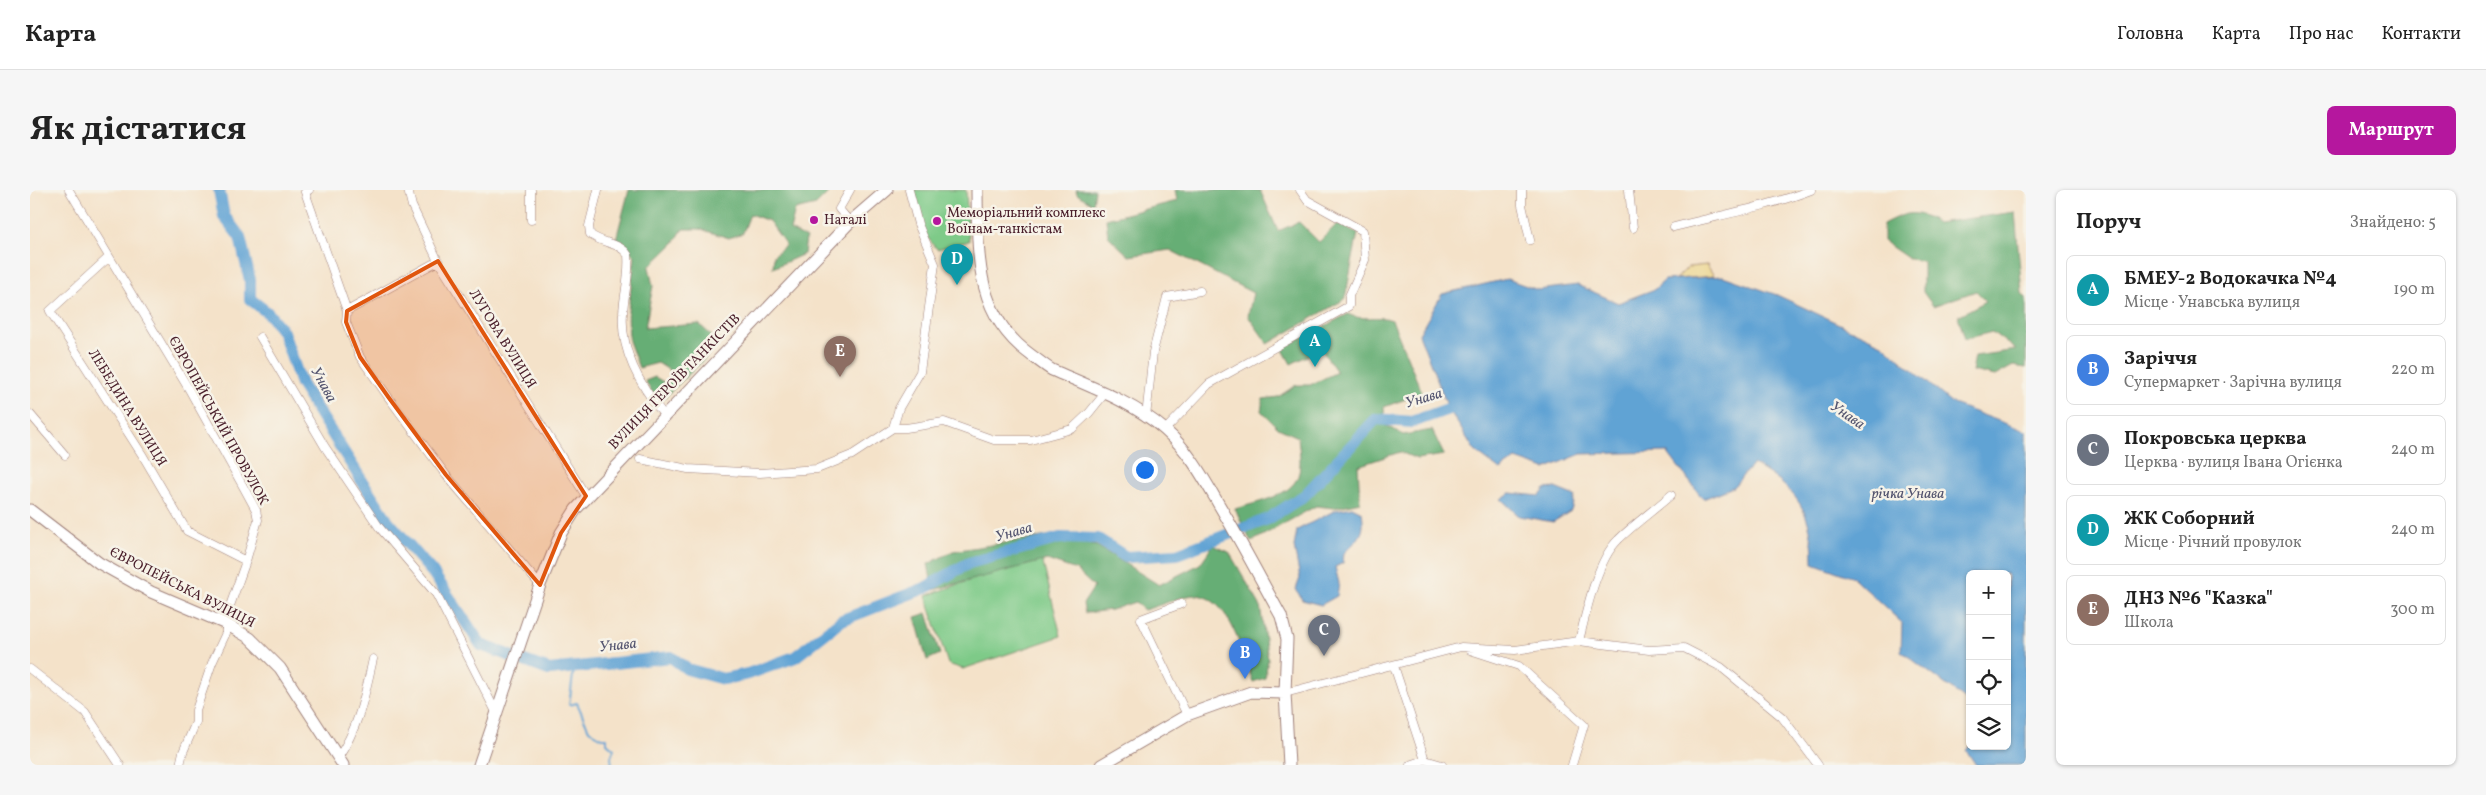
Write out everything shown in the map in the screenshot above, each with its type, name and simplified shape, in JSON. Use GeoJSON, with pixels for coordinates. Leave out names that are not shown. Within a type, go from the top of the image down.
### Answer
{"type":"FeatureCollection","features":[{"type":"Feature","properties":{"kind":"street","name":"ЄВРОПЕЙСЬКИЙ ПРОВУЛОК"},"geometry":{"type":"LineString","coordinates":[[69,190],[108,258],[190,391],[256,510],[258,520],[226,617],[226,632],[212,663],[196,710],[196,722],[183,752],[180,765]]}},
{"type":"Feature","properties":{"kind":"street"},"geometry":{"type":"LineString","coordinates":[[309,190],[305,192],[348,311],[346,322],[360,357],[446,475],[540,585]]}},
{"type":"Feature","properties":{"kind":"street","name":"ЛУГОВА ВУЛИЦЯ"},"geometry":{"type":"LineString","coordinates":[[408,190],[412,206],[438,261],[586,496]]}},
{"type":"Feature","properties":{"kind":"street"},"geometry":{"type":"LineString","coordinates":[[531,190],[531,220]]}},
{"type":"Feature","properties":{"kind":"street"},"geometry":{"type":"LineString","coordinates":[[598,190],[589,226],[590,234],[599,241],[622,248],[628,255],[628,287],[623,312],[624,335],[631,361],[641,383],[664,415]]}},
{"type":"Feature","properties":{"kind":"street"},"geometry":{"type":"LineString","coordinates":[[850,190],[839,209],[850,222]]}},
{"type":"Feature","properties":{"kind":"street","name":"ВУЛИЦЯ ГЕРОЇВ ТАНКІСТІВ"},"geometry":{"type":"LineString","coordinates":[[478,765],[540,585],[561,533],[586,496],[850,222],[887,190]]}},
{"type":"Feature","properties":{"kind":"street"},"geometry":{"type":"LineString","coordinates":[[893,428],[899,408],[920,372],[935,264],[918,224],[909,190]]}},
{"type":"Feature","properties":{"kind":"street"},"geometry":{"type":"LineString","coordinates":[[1165,430],[1208,384],[1349,306],[1349,296],[1365,260],[1362,231],[1307,200],[1300,190]]}},
{"type":"Feature","properties":{"kind":"street"},"geometry":{"type":"LineString","coordinates":[[1522,190],[1522,205],[1530,240]]}},
{"type":"Feature","properties":{"kind":"street"},"geometry":{"type":"LineString","coordinates":[[1629,190],[1633,228]]}},
{"type":"Feature","properties":{"kind":"street"},"geometry":{"type":"LineString","coordinates":[[1674,227],[1738,210],[1776,203],[1811,190]]}},
{"type":"Feature","properties":{"kind":"street"},"geometry":{"type":"LineString","coordinates":[[977,193],[983,276],[990,308],[1003,330],[1015,344],[1050,368],[1106,392],[1165,430],[1190,456],[1281,616],[1287,639],[1285,693],[1288,765]]}},
{"type":"Feature","properties":{"kind":"street","name":"ЛЕБЕДИНА ВУЛИЦЯ"},"geometry":{"type":"LineString","coordinates":[[108,258],[50,311],[133,440],[187,531],[246,561]]}},
{"type":"Feature","properties":{"kind":"street"},"geometry":{"type":"LineString","coordinates":[[348,311],[438,261]]}},
{"type":"Feature","properties":{"kind":"street"},"geometry":{"type":"LineString","coordinates":[[1146,417],[1153,352],[1167,298],[1200,291]]}},
{"type":"Feature","properties":{"kind":"street"},"geometry":{"type":"LineString","coordinates":[[260,337],[325,447],[379,527],[436,594],[498,709]]}},
{"type":"Feature","properties":{"kind":"street"},"geometry":{"type":"LineString","coordinates":[[640,459],[688,469],[760,473],[817,469],[852,455],[893,428],[906,428],[944,422],[994,440],[1031,440],[1072,429],[1089,413],[1106,392]]}},
{"type":"Feature","properties":{"kind":"street"},"geometry":{"type":"LineString","coordinates":[[30,414],[65,455]]}},
{"type":"Feature","properties":{"kind":"street"},"geometry":{"type":"LineString","coordinates":[[1579,641],[1587,605],[1601,568],[1616,541],[1671,495]]}},
{"type":"Feature","properties":{"kind":"street","name":"ЄВРОПЕЙСЬКА ВУЛИЦЯ"},"geometry":{"type":"LineString","coordinates":[[30,510],[99,563],[151,592],[226,624],[250,638],[280,668],[341,761]]}},
{"type":"Feature","properties":{"kind":"street"},"geometry":{"type":"LineString","coordinates":[[1181,604],[1141,619],[1187,715]]}},
{"type":"Feature","properties":{"kind":"street"},"geometry":{"type":"LineString","coordinates":[[1101,765],[1187,715],[1251,692],[1285,693],[1461,647],[1515,650],[1579,641],[1649,650],[1684,648],[1721,667],[1782,717],[1818,765]]}},
{"type":"Feature","properties":{"kind":"street"},"geometry":{"type":"LineString","coordinates":[[1461,647],[1519,666],[1584,725],[1572,765]]}},
{"type":"Feature","properties":{"kind":"street","name":"ЄВРОПЕЙСЬКА ВУЛИЦЯ"},"geometry":{"type":"LineString","coordinates":[[341,761],[362,708],[373,659]]}},
{"type":"Feature","properties":{"kind":"street"},"geometry":{"type":"LineString","coordinates":[[1394,666],[1425,760]]}},
{"type":"Feature","properties":{"kind":"street"},"geometry":{"type":"LineString","coordinates":[[30,669],[84,712],[120,765]]}},
{"type":"Feature","properties":{"kind":"street"},"geometry":{"type":"LineString","coordinates":[[1410,765],[1425,760],[1442,765]]}},
{"type":"Feature","properties":{"kind":"highlighted area"},"geometry":{"type":"Polygon","coordinates":[[[438,261],[586,496],[561,533],[540,585],[446,475],[360,357],[346,322],[347,311],[438,261]]]}},
{"type":"Feature","properties":{"kind":"green space"},"geometry":{"type":"Polygon","coordinates":[[[629,190],[831,190],[816,205],[795,210],[790,230],[806,238],[804,254],[773,268],[774,255],[786,245],[769,221],[750,214],[743,233],[729,238],[700,229],[683,229],[674,243],[649,267],[653,286],[645,328],[699,324],[716,340],[706,358],[659,403],[645,381],[655,377],[667,384],[675,374],[658,363],[639,368],[629,341],[628,311],[635,256],[616,239],[629,190]]]}},
{"type":"Feature","properties":{"kind":"green space"},"geometry":{"type":"Polygon","coordinates":[[[913,190],[966,190],[969,241],[937,249],[926,236],[913,190]]]}},
{"type":"Feature","properties":{"kind":"green space"},"geometry":{"type":"Polygon","coordinates":[[[1076,190],[1095,190],[1093,204],[1077,194],[1076,190]]]}},
{"type":"Feature","properties":{"kind":"green space"},"geometry":{"type":"Polygon","coordinates":[[[1175,190],[1260,190],[1278,231],[1299,222],[1319,242],[1337,224],[1358,233],[1345,299],[1268,344],[1248,316],[1253,293],[1170,250],[1129,256],[1108,236],[1106,219],[1177,201],[1175,190]]]}},
{"type":"Feature","properties":{"kind":"green space"},"geometry":{"type":"Polygon","coordinates":[[[2015,212],[2022,293],[2026,298],[2026,368],[2013,366],[1995,376],[1972,371],[1975,356],[2016,350],[1992,332],[1965,339],[1958,316],[1986,301],[1976,291],[1933,306],[1923,292],[1923,261],[1909,259],[1883,241],[1883,224],[1897,217],[1910,214],[1923,215],[1937,223],[2015,212]]]}},
{"type":"Feature","properties":{"kind":"green space"},"geometry":{"type":"Polygon","coordinates":[[[1348,314],[1392,320],[1422,393],[1384,407],[1385,425],[1403,435],[1432,430],[1444,455],[1417,459],[1400,452],[1358,466],[1360,502],[1334,508],[1316,506],[1251,542],[1235,509],[1271,498],[1288,489],[1298,476],[1300,466],[1298,437],[1278,428],[1261,411],[1263,399],[1278,397],[1296,385],[1310,385],[1337,372],[1321,349],[1291,364],[1282,348],[1348,314]]]}},
{"type":"Feature","properties":{"kind":"green space"},"geometry":{"type":"Polygon","coordinates":[[[1048,536],[1097,546],[1159,585],[1200,564],[1213,545],[1229,552],[1260,605],[1268,660],[1265,678],[1253,682],[1240,644],[1227,617],[1219,606],[1209,599],[1197,595],[1144,610],[1135,602],[1111,610],[1085,613],[1083,604],[1094,587],[1076,570],[1047,560],[933,590],[928,564],[953,551],[1048,536]]]}},
{"type":"Feature","properties":{"kind":"green space"},"geometry":{"type":"Polygon","coordinates":[[[1041,555],[1061,636],[963,669],[948,664],[926,596],[1041,555]]]}},
{"type":"Feature","properties":{"kind":"green space"},"geometry":{"type":"Polygon","coordinates":[[[927,613],[940,654],[927,660],[915,617],[927,613]]]}},
{"type":"Feature","properties":{"kind":"sand"},"geometry":{"type":"Polygon","coordinates":[[[1707,265],[1714,276],[1676,279],[1688,267],[1707,265]]]}},
{"type":"Feature","properties":{"kind":"water","name":"річка Унава"},"geometry":{"type":"Polygon","coordinates":[[[1723,276],[1777,295],[1882,344],[1953,404],[2026,431],[2026,765],[1976,765],[1966,750],[2011,750],[2011,570],[1966,570],[1966,700],[1901,651],[1902,623],[1854,578],[1813,563],[1810,529],[1800,503],[1781,483],[1753,464],[1733,487],[1703,499],[1667,452],[1581,454],[1545,469],[1516,459],[1500,470],[1475,451],[1448,408],[1419,334],[1442,294],[1507,279],[1538,290],[1578,285],[1618,303],[1655,289],[1665,280],[1723,276]]]}},
{"type":"Feature","properties":{"kind":"water"},"geometry":{"type":"Polygon","coordinates":[[[1555,488],[1575,496],[1571,511],[1553,522],[1519,516],[1501,499],[1510,493],[1540,496],[1545,489],[1555,488]]]}},
{"type":"Feature","properties":{"kind":"water"},"geometry":{"type":"Polygon","coordinates":[[[1352,507],[1362,512],[1363,526],[1360,536],[1344,553],[1343,563],[1335,567],[1339,583],[1337,596],[1321,605],[1302,600],[1296,589],[1300,578],[1294,547],[1297,530],[1336,510],[1352,507]]]}},
{"type":"Feature","properties":{"kind":"waterway","name":"Унава"},"geometry":{"type":"LineString","coordinates":[[219,190],[224,216],[240,237],[250,280],[250,299],[268,313],[283,332],[301,384],[388,521],[433,573],[481,645],[549,670],[671,657],[687,669],[723,679],[748,674],[795,657],[842,620],[925,588],[969,563],[1060,538],[1098,539],[1126,557],[1177,554],[1268,519],[1305,495],[1376,419],[1412,422],[1462,404]]}},
{"type":"Feature","properties":{"kind":"waterway"},"geometry":{"type":"LineString","coordinates":[[574,668],[569,705],[577,703],[589,730],[602,738],[607,738],[607,743],[614,749],[611,757],[612,765]]}},
{"type":"Feature","properties":{"kind":"place","name":"Наталі"},"geometry":{"type":"Point","coordinates":[814,220]}},
{"type":"Feature","properties":{"kind":"place","name":"Меморіальний комплекс Воїнам-танкістам"},"geometry":{"type":"Point","coordinates":[937,221]}},
{"type":"Feature","properties":{"kind":"place","name":"ЖК Соборний"},"geometry":{"type":"Point","coordinates":[957,285]}},
{"type":"Feature","properties":{"kind":"place","name":"БМЕУ-2 Водокачка №4"},"geometry":{"type":"Point","coordinates":[1315,367]}},
{"type":"Feature","properties":{"kind":"place","name":"ДНЗ №6 \"Казка\""},"geometry":{"type":"Point","coordinates":[840,377]}},
{"type":"Feature","properties":{"kind":"place","name":"Покровська церква"},"geometry":{"type":"Point","coordinates":[1324,656]}},
{"type":"Feature","properties":{"kind":"place","name":"Заріччя"},"geometry":{"type":"Point","coordinates":[1245,679]}}]}
